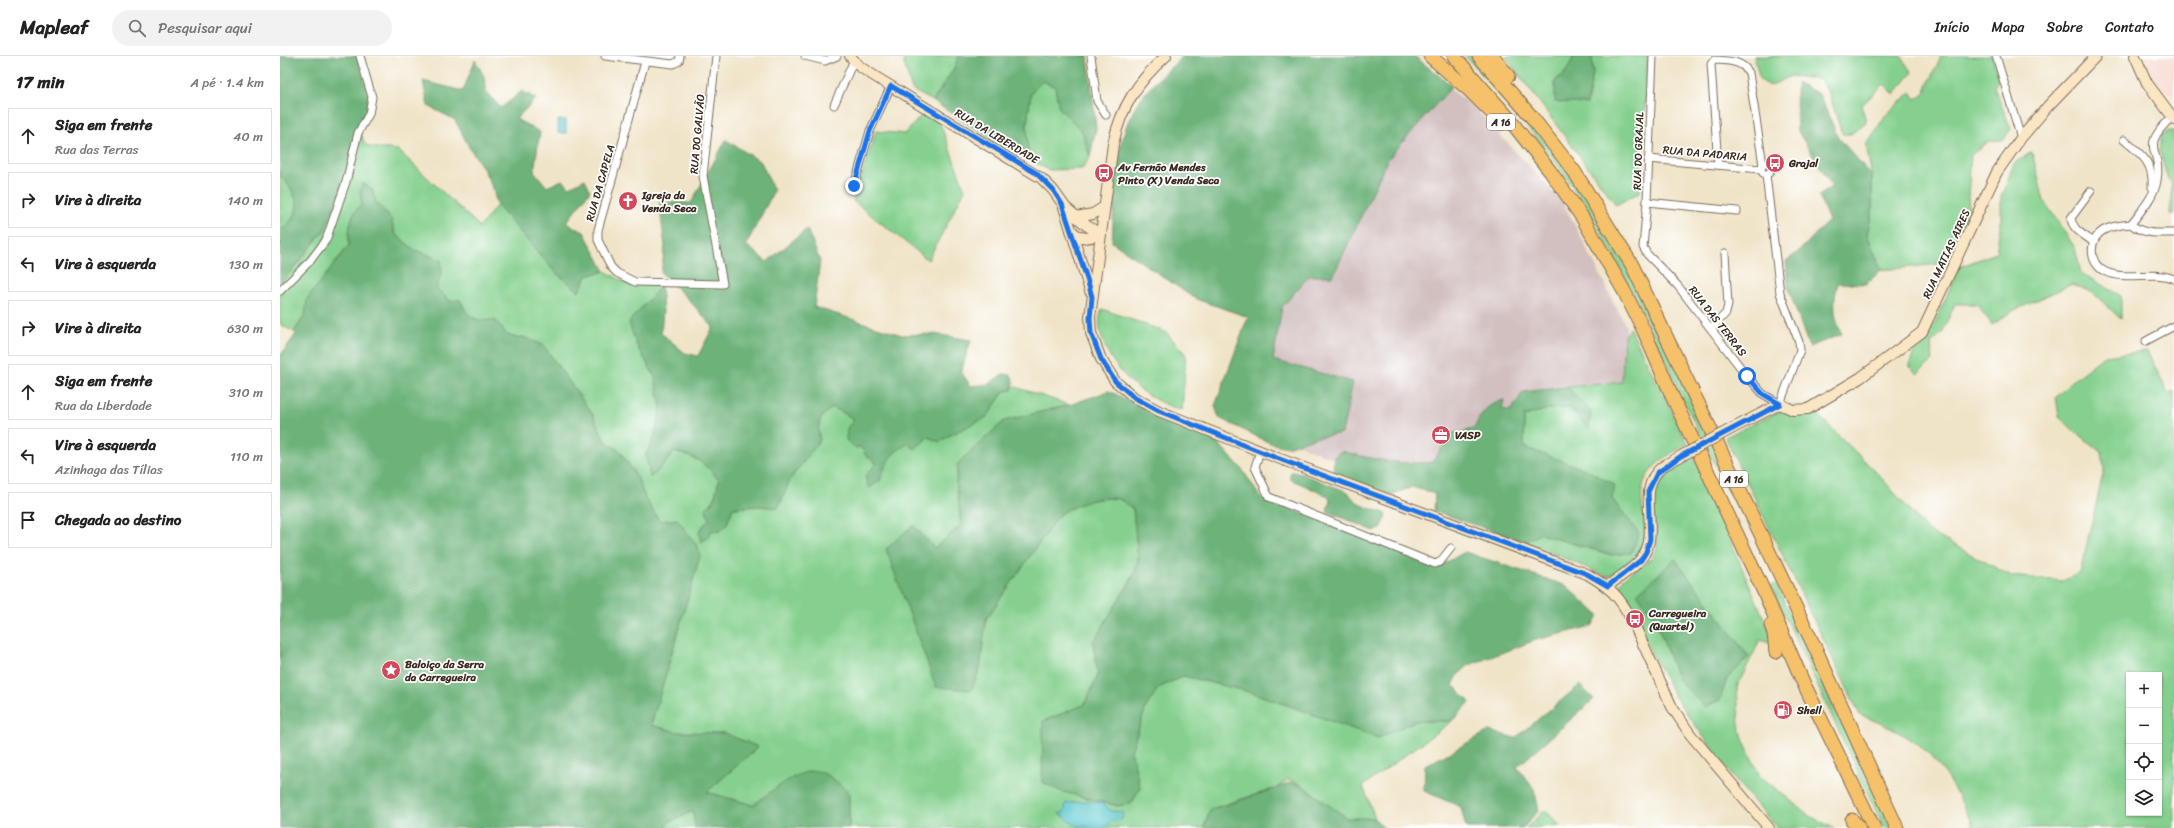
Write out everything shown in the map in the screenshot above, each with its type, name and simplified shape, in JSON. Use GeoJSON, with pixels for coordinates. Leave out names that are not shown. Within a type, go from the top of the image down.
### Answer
{"type":"FeatureCollection","features":[{"type":"Feature","properties":{"kind":"highway","name":"A 16"},"geometry":{"type":"LineString","coordinates":[[1430,56],[1486,107],[1566,193]]}},
{"type":"Feature","properties":{"kind":"highway","name":"A 16"},"geometry":{"type":"LineString","coordinates":[[1454,56],[1524,137],[1566,193],[1604,254],[1644,331],[1673,398],[1765,594],[1803,682],[1874,828]]}},
{"type":"Feature","properties":{"kind":"highway","name":"A 16"},"geometry":{"type":"LineString","coordinates":[[1480,56],[1552,142],[1590,194],[1632,265],[1817,652],[1897,828]]}},
{"type":"Feature","properties":{"kind":"highway","name":"A 16"},"geometry":{"type":"LineString","coordinates":[[1493,56],[1531,104],[1552,142]]}},
{"type":"Feature","properties":{"kind":"highway"},"geometry":{"type":"LineString","coordinates":[[1765,594],[1765,609],[1774,633],[1776,652]]}},
{"type":"Feature","properties":{"kind":"highway"},"geometry":{"type":"LineString","coordinates":[[1817,652],[1850,715],[1859,726]]}},
{"type":"Feature","properties":{"kind":"street"},"geometry":{"type":"LineString","coordinates":[[280,291],[310,261],[326,240],[346,182],[358,132],[368,114],[372,97],[360,56]]}},
{"type":"Feature","properties":{"kind":"street"},"geometry":{"type":"LineString","coordinates":[[605,56],[645,62],[673,64],[679,61],[680,56]]}},
{"type":"Feature","properties":{"kind":"street","name":"RUA DO GALVÃO"},"geometry":{"type":"LineString","coordinates":[[716,56],[703,176],[723,284]]}},
{"type":"Feature","properties":{"kind":"street"},"geometry":{"type":"LineString","coordinates":[[805,56],[825,61],[837,56]]}},
{"type":"Feature","properties":{"kind":"street"},"geometry":{"type":"LineString","coordinates":[[1092,56],[1097,101],[1106,115]]}},
{"type":"Feature","properties":{"kind":"street"},"geometry":{"type":"LineString","coordinates":[[1166,56],[1138,84],[1125,106],[1113,144],[1090,318],[1091,333],[1101,359],[1115,381],[1135,398],[1159,411],[1260,451],[1587,574],[1608,586],[1632,620],[1672,707],[1690,734],[1769,828]]}},
{"type":"Feature","properties":{"kind":"street","name":"RUA DO GRAJAL"},"geometry":{"type":"LineString","coordinates":[[1643,247],[1647,202],[1653,56]]}},
{"type":"Feature","properties":{"kind":"street"},"geometry":{"type":"LineString","coordinates":[[1996,56],[2021,138]]}},
{"type":"Feature","properties":{"kind":"street","name":"RUA MATIAS AIRES"},"geometry":{"type":"LineString","coordinates":[[1780,404],[1793,410],[1808,409],[1860,378],[1922,332],[1997,172],[2021,138],[2048,106],[2096,56]]}},
{"type":"Feature","properties":{"kind":"street"},"geometry":{"type":"LineString","coordinates":[[2132,224],[2157,183],[2158,175],[2152,147],[2153,141],[2156,134],[2173,118],[2147,83],[2135,56]]}},
{"type":"Feature","properties":{"kind":"street"},"geometry":{"type":"LineString","coordinates":[[834,105],[852,58]]}},
{"type":"Feature","properties":{"kind":"street","name":"RUA DA LIBERDADE"},"geometry":{"type":"LineString","coordinates":[[852,58],[860,67],[1036,173],[1053,190],[1062,204],[1092,297]]}},
{"type":"Feature","properties":{"kind":"street"},"geometry":{"type":"LineString","coordinates":[[1608,586],[1641,560],[1646,552],[1650,539],[1648,492],[1650,484],[1662,467],[1780,404],[1800,350],[1799,342],[1780,293],[1766,175],[1770,173],[1771,168],[1768,165],[1762,167],[1749,73],[1746,68],[1738,63],[1714,60],[1711,64],[1718,165]]}},
{"type":"Feature","properties":{"kind":"street","name":"RUA DA CAPELA"},"geometry":{"type":"LineString","coordinates":[[645,62],[598,230],[598,240],[611,267],[617,273],[635,282],[723,284]]}},
{"type":"Feature","properties":{"kind":"street"},"geometry":{"type":"LineString","coordinates":[[854,186],[870,131],[891,86]]}},
{"type":"Feature","properties":{"kind":"street"},"geometry":{"type":"LineString","coordinates":[[2124,140],[2148,163],[2153,175],[2151,195]]}},
{"type":"Feature","properties":{"kind":"street","name":"RUA DA PADARIA"},"geometry":{"type":"LineString","coordinates":[[1648,158],[1718,165],[1762,167]]}},
{"type":"Feature","properties":{"kind":"street"},"geometry":{"type":"LineString","coordinates":[[2091,191],[2071,218],[2071,222],[2074,228],[2093,242]]}},
{"type":"Feature","properties":{"kind":"street"},"geometry":{"type":"LineString","coordinates":[[1647,202],[1737,211]]}},
{"type":"Feature","properties":{"kind":"street"},"geometry":{"type":"LineString","coordinates":[[1062,204],[1076,217],[1100,234]]}},
{"type":"Feature","properties":{"kind":"street"},"geometry":{"type":"LineString","coordinates":[[1076,217],[1093,214],[1104,207]]}},
{"type":"Feature","properties":{"kind":"street"},"geometry":{"type":"LineString","coordinates":[[2132,224],[2105,229],[2093,242],[2092,255],[2097,264],[2106,271],[2116,274],[2174,279]]}},
{"type":"Feature","properties":{"kind":"street"},"geometry":{"type":"LineString","coordinates":[[2132,224],[2136,228],[2147,232],[2174,233]]}},
{"type":"Feature","properties":{"kind":"street"},"geometry":{"type":"LineString","coordinates":[[1071,230],[1074,234],[1084,238],[1100,234]]}},
{"type":"Feature","properties":{"kind":"street","name":"RUA DAS TERRAS"},"geometry":{"type":"LineString","coordinates":[[1643,247],[1711,328],[1747,376],[1763,394],[1780,404]]}},
{"type":"Feature","properties":{"kind":"street"},"geometry":{"type":"LineString","coordinates":[[1711,328],[1726,313],[1728,305],[1725,253]]}},
{"type":"Feature","properties":{"kind":"street"},"geometry":{"type":"LineString","coordinates":[[2146,341],[2174,326]]}},
{"type":"Feature","properties":{"kind":"street"},"geometry":{"type":"LineString","coordinates":[[1260,451],[1255,467],[1268,497],[1435,564],[1440,562],[1451,548]]}},
{"type":"Feature","properties":{"kind":"shaded area"},"geometry":{"type":"Polygon","coordinates":[[[2143,56],[2174,56],[2174,94],[2166,91],[2150,76],[2143,56]]]}},
{"type":"Feature","properties":{"kind":"shaded area"},"geometry":{"type":"Polygon","coordinates":[[[1434,77],[1475,108],[1564,204],[1626,326],[1623,382],[1481,468],[1361,470],[1287,440],[1245,371],[1298,223],[1434,77]]]}},
{"type":"Feature","properties":{"kind":"green space"},"geometry":{"type":"Polygon","coordinates":[[[280,56],[357,56],[370,99],[361,123],[355,130],[355,143],[345,178],[325,229],[280,285],[280,230],[294,217],[296,203],[295,196],[291,189],[280,175],[280,56]]]}},
{"type":"Feature","properties":{"kind":"green space"},"geometry":{"type":"Polygon","coordinates":[[[904,56],[959,56],[955,67],[933,101],[912,90],[904,64],[904,56]]]}},
{"type":"Feature","properties":{"kind":"green space"},"geometry":{"type":"Polygon","coordinates":[[[959,56],[1088,56],[1096,128],[1090,157],[1082,131],[1059,108],[1055,87],[1043,81],[1031,93],[1027,124],[1028,159],[1001,138],[998,145],[933,101],[955,67],[959,56]]]}},
{"type":"Feature","properties":{"kind":"green space"},"geometry":{"type":"Polygon","coordinates":[[[1183,56],[1414,56],[1452,86],[1388,159],[1333,276],[1309,276],[1282,307],[1273,360],[1353,382],[1342,433],[1314,438],[1287,447],[1270,443],[1219,418],[1215,406],[1248,317],[1196,299],[1112,242],[1117,168],[1124,132],[1131,115],[1140,100],[1155,82],[1183,56]]]}},
{"type":"Feature","properties":{"kind":"green space"},"geometry":{"type":"Polygon","coordinates":[[[1465,56],[1473,56],[1519,107],[1589,201],[1624,260],[1708,433],[1701,437],[1631,289],[1601,232],[1584,204],[1543,147],[1465,56]]]}},
{"type":"Feature","properties":{"kind":"green space"},"geometry":{"type":"Polygon","coordinates":[[[1505,56],[1572,56],[1573,59],[1565,73],[1555,81],[1587,104],[1593,73],[1592,56],[1648,56],[1640,192],[1616,205],[1505,56]]]}},
{"type":"Feature","properties":{"kind":"green space"},"geometry":{"type":"Polygon","coordinates":[[[1572,56],[1592,56],[1593,73],[1587,104],[1555,102],[1555,81],[1565,73],[1573,59],[1572,56]]]}},
{"type":"Feature","properties":{"kind":"green space"},"geometry":{"type":"Polygon","coordinates":[[[1754,56],[1901,56],[1912,73],[1894,94],[1884,84],[1862,105],[1866,122],[1851,134],[1842,134],[1829,93],[1819,79],[1791,76],[1770,86],[1760,80],[1754,56]]]}},
{"type":"Feature","properties":{"kind":"green space"},"geometry":{"type":"Polygon","coordinates":[[[1941,56],[1992,56],[1999,78],[1994,87],[2011,129],[2003,140],[1989,141],[1971,155],[1968,197],[1970,220],[1940,264],[1881,270],[1867,234],[1872,213],[1872,176],[1866,145],[1885,116],[1911,92],[1916,99],[1923,95],[1941,56]]]}},
{"type":"Feature","properties":{"kind":"green space"},"geometry":{"type":"Polygon","coordinates":[[[475,60],[484,76],[486,92],[501,108],[522,91],[536,99],[516,119],[540,132],[534,171],[547,187],[562,180],[570,187],[585,179],[590,191],[566,223],[584,232],[605,271],[587,276],[579,291],[555,272],[497,205],[493,189],[483,168],[469,147],[455,120],[428,106],[423,81],[463,91],[475,60]]]}},
{"type":"Feature","properties":{"kind":"green space"},"geometry":{"type":"Polygon","coordinates":[[[1042,81],[1055,87],[1059,108],[1082,131],[1090,157],[1082,169],[1049,170],[1028,159],[1027,124],[1031,93],[1042,81]]]}},
{"type":"Feature","properties":{"kind":"green space"},"geometry":{"type":"Polygon","coordinates":[[[1798,83],[1819,94],[1838,137],[1872,176],[1872,213],[1867,234],[1881,270],[1867,284],[1838,283],[1835,296],[1835,315],[1842,334],[1809,347],[1788,287],[1786,261],[1798,252],[1829,221],[1819,196],[1832,186],[1797,130],[1796,92],[1798,83]]]}},
{"type":"Feature","properties":{"kind":"green space"},"geometry":{"type":"Polygon","coordinates":[[[924,112],[940,123],[965,190],[928,260],[853,201],[876,131],[905,134],[924,112]]]}},
{"type":"Feature","properties":{"kind":"green space"},"geometry":{"type":"Polygon","coordinates":[[[2168,131],[2174,131],[2174,214],[2170,214],[2172,184],[2168,180],[2159,149],[2162,135],[2168,131]]]}},
{"type":"Feature","properties":{"kind":"green space"},"geometry":{"type":"Polygon","coordinates":[[[362,135],[364,143],[370,147],[398,150],[480,227],[497,205],[555,272],[579,291],[587,276],[605,271],[624,282],[661,286],[636,344],[655,377],[661,408],[655,435],[646,455],[650,477],[657,472],[674,452],[699,461],[719,480],[714,500],[706,509],[709,519],[699,531],[726,526],[733,508],[759,506],[778,508],[791,478],[820,440],[819,425],[822,417],[833,407],[855,419],[863,450],[877,464],[865,476],[869,488],[880,481],[884,468],[897,450],[908,443],[915,448],[928,437],[940,442],[950,435],[987,417],[1004,391],[1012,390],[1013,386],[1069,405],[1004,421],[956,480],[961,525],[935,548],[980,668],[986,619],[1059,514],[1084,503],[1104,498],[1113,498],[1122,501],[1133,509],[1138,559],[1136,569],[1131,580],[1093,642],[1098,675],[1084,705],[1043,721],[1060,791],[1118,806],[1132,803],[1140,787],[1131,751],[1146,707],[1158,688],[1184,676],[1254,693],[1378,738],[1415,721],[1452,721],[1363,786],[1376,821],[1347,818],[1301,785],[1288,779],[1277,788],[1210,809],[1204,828],[849,828],[849,792],[790,780],[753,805],[706,792],[758,747],[724,733],[677,732],[651,725],[699,559],[660,522],[645,498],[637,477],[619,450],[605,441],[593,415],[543,345],[523,337],[517,338],[507,335],[495,320],[473,318],[466,311],[460,300],[450,301],[436,288],[442,272],[441,260],[415,250],[395,234],[391,219],[376,202],[372,189],[360,194],[362,204],[352,217],[349,245],[308,299],[305,315],[294,332],[280,324],[280,285],[325,229],[362,135]]]}},
{"type":"Feature","properties":{"kind":"green space"},"geometry":{"type":"Polygon","coordinates":[[[726,140],[761,162],[774,191],[746,245],[767,262],[807,229],[820,261],[814,307],[902,335],[934,334],[971,340],[961,372],[971,386],[988,384],[1003,374],[1011,375],[1014,382],[1012,390],[1004,391],[987,417],[950,435],[940,442],[928,437],[915,449],[908,444],[902,447],[887,463],[880,481],[869,488],[865,476],[877,463],[866,456],[861,447],[856,448],[846,440],[847,428],[854,419],[833,407],[822,417],[819,425],[820,440],[791,478],[778,508],[759,506],[733,508],[726,526],[718,532],[712,530],[708,538],[701,542],[699,531],[709,519],[706,509],[714,500],[719,480],[699,461],[674,452],[657,472],[650,477],[646,455],[655,435],[661,408],[655,377],[636,344],[629,322],[661,286],[663,311],[661,333],[685,353],[698,356],[713,327],[689,300],[661,273],[665,246],[659,202],[691,203],[726,140]]]}},
{"type":"Feature","properties":{"kind":"green space"},"geometry":{"type":"Polygon","coordinates":[[[2032,152],[2044,201],[2075,248],[2081,273],[2121,296],[2121,319],[2093,293],[2072,284],[2011,312],[1992,325],[1977,304],[1955,304],[1942,333],[1931,343],[1933,361],[1917,374],[1909,366],[1917,344],[1935,323],[1959,267],[1996,253],[2001,221],[2001,197],[2014,163],[2032,152]]]}},
{"type":"Feature","properties":{"kind":"green space"},"geometry":{"type":"Polygon","coordinates":[[[280,175],[295,196],[296,210],[294,217],[280,230],[280,175]]]}},
{"type":"Feature","properties":{"kind":"green space"},"geometry":{"type":"Polygon","coordinates":[[[362,183],[372,189],[376,202],[391,219],[395,234],[415,250],[441,260],[442,272],[436,288],[450,301],[460,300],[466,311],[473,318],[495,320],[507,335],[517,338],[523,337],[543,345],[593,415],[605,441],[619,450],[637,477],[645,498],[659,521],[677,519],[698,547],[700,556],[651,725],[677,732],[724,733],[758,747],[707,792],[753,805],[795,776],[813,771],[824,773],[849,792],[849,828],[695,828],[693,811],[669,822],[665,828],[280,828],[280,356],[296,334],[294,332],[305,315],[307,299],[349,245],[352,217],[362,204],[360,194],[362,183]]]}},
{"type":"Feature","properties":{"kind":"green space"},"geometry":{"type":"Polygon","coordinates":[[[1102,309],[1166,332],[1186,355],[1182,410],[1165,404],[1148,395],[1130,381],[1114,363],[1103,342],[1100,330],[1102,309]]]}},
{"type":"Feature","properties":{"kind":"green space"},"geometry":{"type":"Polygon","coordinates":[[[1630,328],[1688,444],[1660,461],[1647,476],[1642,487],[1641,498],[1645,530],[1643,541],[1637,553],[1626,564],[1614,573],[1606,576],[1526,542],[1540,534],[1612,555],[1639,533],[1612,499],[1524,447],[1524,416],[1548,409],[1570,408],[1589,428],[1591,411],[1567,387],[1622,382],[1624,336],[1630,328]]]}},
{"type":"Feature","properties":{"kind":"green space"},"geometry":{"type":"Polygon","coordinates":[[[2147,351],[2168,393],[2174,391],[2174,828],[1974,828],[1946,776],[1939,765],[1925,750],[1902,734],[1860,715],[1725,437],[1778,412],[1787,410],[1803,415],[1817,414],[1878,474],[1928,531],[2011,576],[2063,581],[2080,573],[2104,470],[2102,452],[2076,433],[2059,416],[2056,397],[2073,380],[2104,356],[2147,351]]]}},
{"type":"Feature","properties":{"kind":"green space"},"geometry":{"type":"Polygon","coordinates":[[[1567,387],[1591,411],[1589,429],[1570,408],[1548,409],[1524,416],[1524,447],[1587,470],[1615,485],[1612,499],[1639,533],[1631,553],[1612,555],[1540,534],[1526,542],[1434,511],[1435,494],[1412,487],[1391,495],[1333,475],[1334,457],[1341,451],[1375,459],[1398,462],[1432,462],[1453,433],[1464,432],[1475,427],[1480,417],[1489,406],[1504,400],[1502,409],[1511,411],[1523,392],[1567,387]]]}},
{"type":"Feature","properties":{"kind":"green space"},"geometry":{"type":"Polygon","coordinates":[[[1109,391],[1217,442],[1242,469],[1260,497],[1438,567],[1465,552],[1567,586],[1599,616],[1592,626],[1536,640],[1469,665],[1459,674],[1453,685],[1470,702],[1452,721],[1415,721],[1378,738],[1254,693],[1184,676],[1158,688],[1146,707],[1131,751],[1140,787],[1132,803],[1118,806],[1060,791],[1042,782],[1043,721],[1084,705],[1098,676],[1093,642],[1131,580],[1136,569],[1138,559],[1133,508],[1123,501],[1108,498],[1081,504],[1059,515],[986,619],[980,668],[971,690],[936,687],[886,549],[913,525],[935,548],[961,525],[956,480],[958,463],[1004,421],[1069,405],[1109,391]]]}},
{"type":"Feature","properties":{"kind":"green space"},"geometry":{"type":"Polygon","coordinates":[[[1713,444],[1735,491],[1729,493],[1707,447],[1713,444]]]}},
{"type":"Feature","properties":{"kind":"green space"},"geometry":{"type":"Polygon","coordinates":[[[1693,455],[1770,632],[1772,644],[1760,640],[1737,687],[1739,724],[1744,742],[1760,776],[1810,816],[1834,828],[1777,828],[1732,776],[1675,697],[1620,593],[1622,581],[1651,558],[1657,548],[1652,503],[1656,481],[1661,479],[1668,470],[1693,455]],[[1655,619],[1678,680],[1719,700],[1727,679],[1749,657],[1655,619]]]}},
{"type":"Feature","properties":{"kind":"green space"},"geometry":{"type":"Polygon","coordinates":[[[1294,471],[1348,492],[1359,503],[1385,513],[1386,518],[1381,529],[1374,531],[1328,512],[1327,508],[1331,503],[1328,496],[1290,479],[1290,473],[1294,471]]]}},
{"type":"Feature","properties":{"kind":"green space"},"geometry":{"type":"Polygon","coordinates":[[[1675,559],[1749,657],[1727,679],[1720,700],[1705,707],[1678,680],[1655,619],[1637,594],[1675,559]]]}},
{"type":"Feature","properties":{"kind":"green space"},"geometry":{"type":"Polygon","coordinates":[[[1776,584],[1891,828],[1884,828],[1771,586],[1776,584]]]}},
{"type":"Feature","properties":{"kind":"green space"},"geometry":{"type":"Polygon","coordinates":[[[1580,685],[1594,699],[1517,767],[1534,789],[1539,810],[1523,828],[1466,828],[1461,807],[1424,791],[1425,766],[1489,731],[1515,738],[1580,685]]]}},
{"type":"Feature","properties":{"kind":"green space"},"geometry":{"type":"Polygon","coordinates":[[[1290,782],[1301,785],[1347,818],[1374,818],[1384,828],[1204,828],[1210,810],[1277,788],[1290,782]]]}},
{"type":"Feature","properties":{"kind":"green space"},"geometry":{"type":"Polygon","coordinates":[[[1545,810],[1560,826],[1526,828],[1545,810]]]}},
{"type":"Feature","properties":{"kind":"green space"},"geometry":{"type":"Polygon","coordinates":[[[693,811],[695,828],[665,828],[669,822],[693,811]]]}},
{"type":"Feature","properties":{"kind":"water"},"geometry":{"type":"Polygon","coordinates":[[[558,120],[566,120],[566,133],[558,133],[558,120]]]}},
{"type":"Feature","properties":{"kind":"water"},"geometry":{"type":"Polygon","coordinates":[[[1087,801],[1103,803],[1111,811],[1122,812],[1123,818],[1117,821],[1113,820],[1105,828],[1094,828],[1077,825],[1068,821],[1065,817],[1059,814],[1064,812],[1066,803],[1087,801]]]}},
{"type":"Feature","properties":{"kind":"place","name":"Grajal"},"geometry":{"type":"Point","coordinates":[1775,163]}},
{"type":"Feature","properties":{"kind":"place","name":"Av Fernão Mendes Pinto (X) Venda Seca"},"geometry":{"type":"Point","coordinates":[1104,173]}},
{"type":"Feature","properties":{"kind":"place","name":"Igreja da Venda Seca"},"geometry":{"type":"Point","coordinates":[628,201]}},
{"type":"Feature","properties":{"kind":"place","name":"VASP"},"geometry":{"type":"Point","coordinates":[1441,435]}},
{"type":"Feature","properties":{"kind":"place","name":"Carregueira (Quartel)"},"geometry":{"type":"Point","coordinates":[1635,619]}},
{"type":"Feature","properties":{"kind":"place","name":"Baloiço da Serra da Carregueira"},"geometry":{"type":"Point","coordinates":[391,670]}},
{"type":"Feature","properties":{"kind":"place","name":"Shell"},"geometry":{"type":"Point","coordinates":[1783,710]}},
{"type":"Feature","properties":{"kind":"route"},"geometry":{"type":"LineString","coordinates":[[854,186],[870,131],[878,110],[891,86],[1036,173],[1058,196],[1062,204],[1092,297],[1090,318],[1091,333],[1101,359],[1115,381],[1135,398],[1159,411],[1274,457],[1587,574],[1608,586],[1641,560],[1646,552],[1650,539],[1648,492],[1650,484],[1662,467],[1780,404],[1763,394],[1747,376]]}}]}
